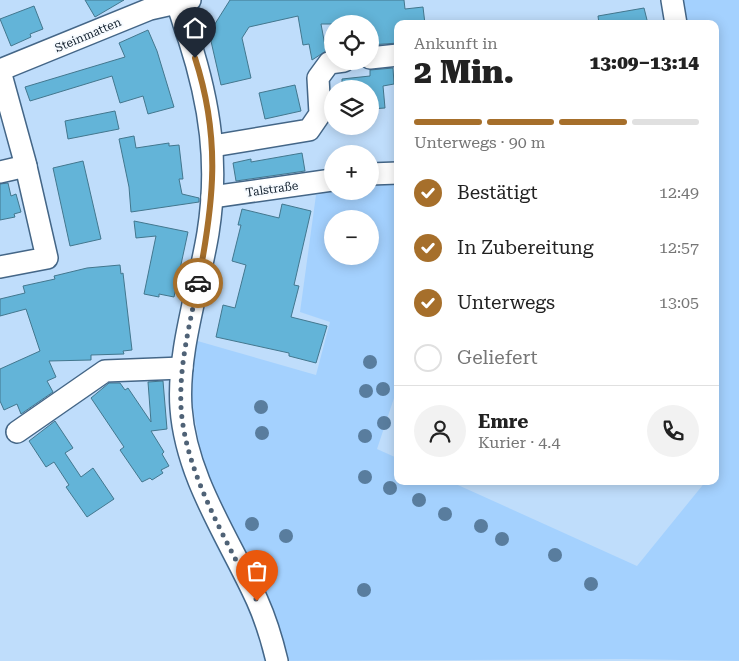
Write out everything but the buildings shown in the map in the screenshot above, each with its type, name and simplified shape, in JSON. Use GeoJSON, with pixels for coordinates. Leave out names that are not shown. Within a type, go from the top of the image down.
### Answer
{"type":"FeatureCollection","features":[{"type":"Feature","properties":{"kind":"street"},"geometry":{"type":"LineString","coordinates":[[672,0],[675,20]]}},
{"type":"Feature","properties":{"kind":"street"},"geometry":{"type":"LineString","coordinates":[[181,1],[201,77],[213,150],[212,197],[208,232],[182,368],[181,408],[191,461],[210,506],[257,601],[270,633],[277,661]]}},
{"type":"Feature","properties":{"kind":"street","name":"Steinmatten"},"geometry":{"type":"LineString","coordinates":[[0,267],[47,258],[26,164],[0,71],[150,9],[181,1]]}},
{"type":"Feature","properties":{"kind":"street"},"geometry":{"type":"LineString","coordinates":[[379,57],[394,55]]}},
{"type":"Feature","properties":{"kind":"street"},"geometry":{"type":"LineString","coordinates":[[213,150],[309,130],[320,114],[318,78],[324,70]]}},
{"type":"Feature","properties":{"kind":"street"},"geometry":{"type":"LineString","coordinates":[[0,172],[26,164]]}},
{"type":"Feature","properties":{"kind":"street"},"geometry":{"type":"LineString","coordinates":[[379,174],[394,174]]}},
{"type":"Feature","properties":{"kind":"street","name":"Talstraße"},"geometry":{"type":"LineString","coordinates":[[212,197],[324,181]]}},
{"type":"Feature","properties":{"kind":"street"},"geometry":{"type":"LineString","coordinates":[[17,432],[105,371],[182,368]]}},
{"type":"Feature","properties":{"kind":"shaded area"},"geometry":{"type":"Polygon","coordinates":[[[677,0],[739,0],[739,661],[625,659],[264,661],[261,645],[250,615],[181,469],[201,455],[192,401],[194,340],[316,375],[330,322],[300,312],[316,195],[324,193],[324,200],[379,200],[379,183],[394,182],[394,398],[377,449],[394,457],[394,485],[458,485],[637,566],[703,485],[719,485],[719,20],[680,20],[677,0]]]}},
{"type":"Feature","properties":{"kind":"way so far"},"geometry":{"type":"LineString","coordinates":[[198,283],[182,368],[181,408],[186,439],[191,461],[210,506],[257,601]]}},
{"type":"Feature","properties":{"kind":"route"},"geometry":{"type":"LineString","coordinates":[[195,58],[201,77],[213,146],[212,197],[208,232],[198,283]]}}]}
